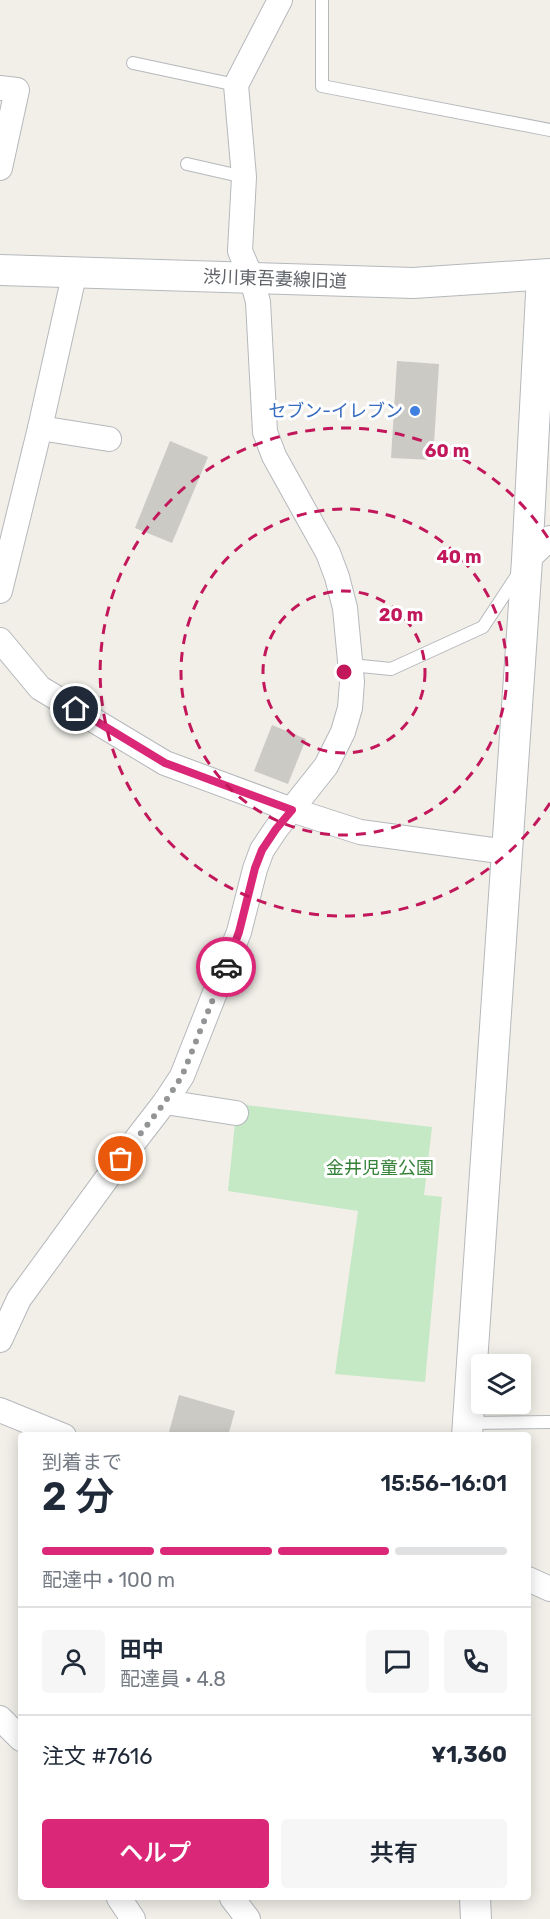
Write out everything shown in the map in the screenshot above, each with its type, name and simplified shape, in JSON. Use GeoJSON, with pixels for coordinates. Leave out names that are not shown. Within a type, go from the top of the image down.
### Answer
{"type":"FeatureCollection","features":[{"type":"Feature","properties":{"kind":"street"},"geometry":{"type":"LineString","coordinates":[[0,1340],[19,1299],[182,1076],[239,932],[255,868],[262,850],[326,766],[343,732],[350,708],[352,682],[345,608],[328,553],[274,456],[265,432],[258,302],[252,279],[240,250],[244,177],[236,85],[280,0]]}},
{"type":"Feature","properties":{"kind":"street"},"geometry":{"type":"LineString","coordinates":[[0,88],[17,90],[0,168]]}},
{"type":"Feature","properties":{"kind":"street","name":"渋川東吾妻線旧道"},"geometry":{"type":"LineString","coordinates":[[0,270],[413,283],[546,275]]}},
{"type":"Feature","properties":{"kind":"street"},"geometry":{"type":"LineString","coordinates":[[0,591],[75,272]]}},
{"type":"Feature","properties":{"kind":"street"},"geometry":{"type":"LineString","coordinates":[[468,1429],[546,275]]}},
{"type":"Feature","properties":{"kind":"street"},"geometry":{"type":"LineString","coordinates":[[40,428],[109,439]]}},
{"type":"Feature","properties":{"kind":"street"},"geometry":{"type":"LineString","coordinates":[[527,560],[550,538]]}},
{"type":"Feature","properties":{"kind":"street"},"geometry":{"type":"LineString","coordinates":[[0,639],[40,688],[165,763],[292,810],[360,832],[507,852]]}},
{"type":"Feature","properties":{"kind":"street"},"geometry":{"type":"LineString","coordinates":[[165,1102],[236,1113]]}},
{"type":"Feature","properties":{"kind":"street"},"geometry":{"type":"LineString","coordinates":[[0,1410],[54,1432]]}},
{"type":"Feature","properties":{"kind":"street"},"geometry":{"type":"LineString","coordinates":[[531,1580],[550,1589]]}},
{"type":"Feature","properties":{"kind":"street"},"geometry":{"type":"LineString","coordinates":[[0,1718],[18,1736]]}},
{"type":"Feature","properties":{"kind":"street"},"geometry":{"type":"LineString","coordinates":[[120,1900],[133,1919]]}},
{"type":"Feature","properties":{"kind":"street"},"geometry":{"type":"LineString","coordinates":[[234,1900],[248,1919]]}},
{"type":"Feature","properties":{"kind":"street"},"geometry":{"type":"LineString","coordinates":[[475,1900],[476,1919]]}},
{"type":"Feature","properties":{"kind":"lane"},"geometry":{"type":"LineString","coordinates":[[322,0],[322,86],[550,130]]}},
{"type":"Feature","properties":{"kind":"lane"},"geometry":{"type":"LineString","coordinates":[[133,63],[236,85]]}},
{"type":"Feature","properties":{"kind":"lane"},"geometry":{"type":"LineString","coordinates":[[187,164],[244,177]]}},
{"type":"Feature","properties":{"kind":"lane"},"geometry":{"type":"LineString","coordinates":[[351,665],[391,669],[483,627],[527,560]]}},
{"type":"Feature","properties":{"kind":"lane"},"geometry":{"type":"LineString","coordinates":[[468,1429],[550,1422]]}},
{"type":"Feature","properties":{"kind":"green space","name":"金井児童公園"},"geometry":{"type":"Polygon","coordinates":[[[237,1104],[432,1127],[424,1195],[442,1197],[425,1382],[335,1374],[358,1211],[228,1191],[237,1104]]]}},
{"type":"Feature","properties":{"kind":"building","name":"セブン-イレブン"},"geometry":{"type":"Polygon","coordinates":[[[397,361],[439,364],[433,460],[391,458],[397,361]]]}},
{"type":"Feature","properties":{"kind":"building"},"geometry":{"type":"Polygon","coordinates":[[[170,441],[208,457],[172,543],[135,528],[170,441]]]}},
{"type":"Feature","properties":{"kind":"building"},"geometry":{"type":"Polygon","coordinates":[[[272,725],[306,739],[288,784],[254,771],[272,725]]]}},
{"type":"Feature","properties":{"kind":"building"},"geometry":{"type":"Polygon","coordinates":[[[179,1395],[235,1411],[229,1432],[169,1432],[179,1395]]]}},
{"type":"Feature","properties":{"kind":"way so far"},"geometry":{"type":"LineString","coordinates":[[121,1159],[182,1076],[226,967]]}},
{"type":"Feature","properties":{"kind":"place","name":"セブン-イレブン"},"geometry":{"type":"Point","coordinates":[415,411]}},
{"type":"Feature","properties":{"kind":"route"},"geometry":{"type":"LineString","coordinates":[[76,709],[165,763],[292,810],[262,850],[255,868],[239,932],[226,967]]}}]}
